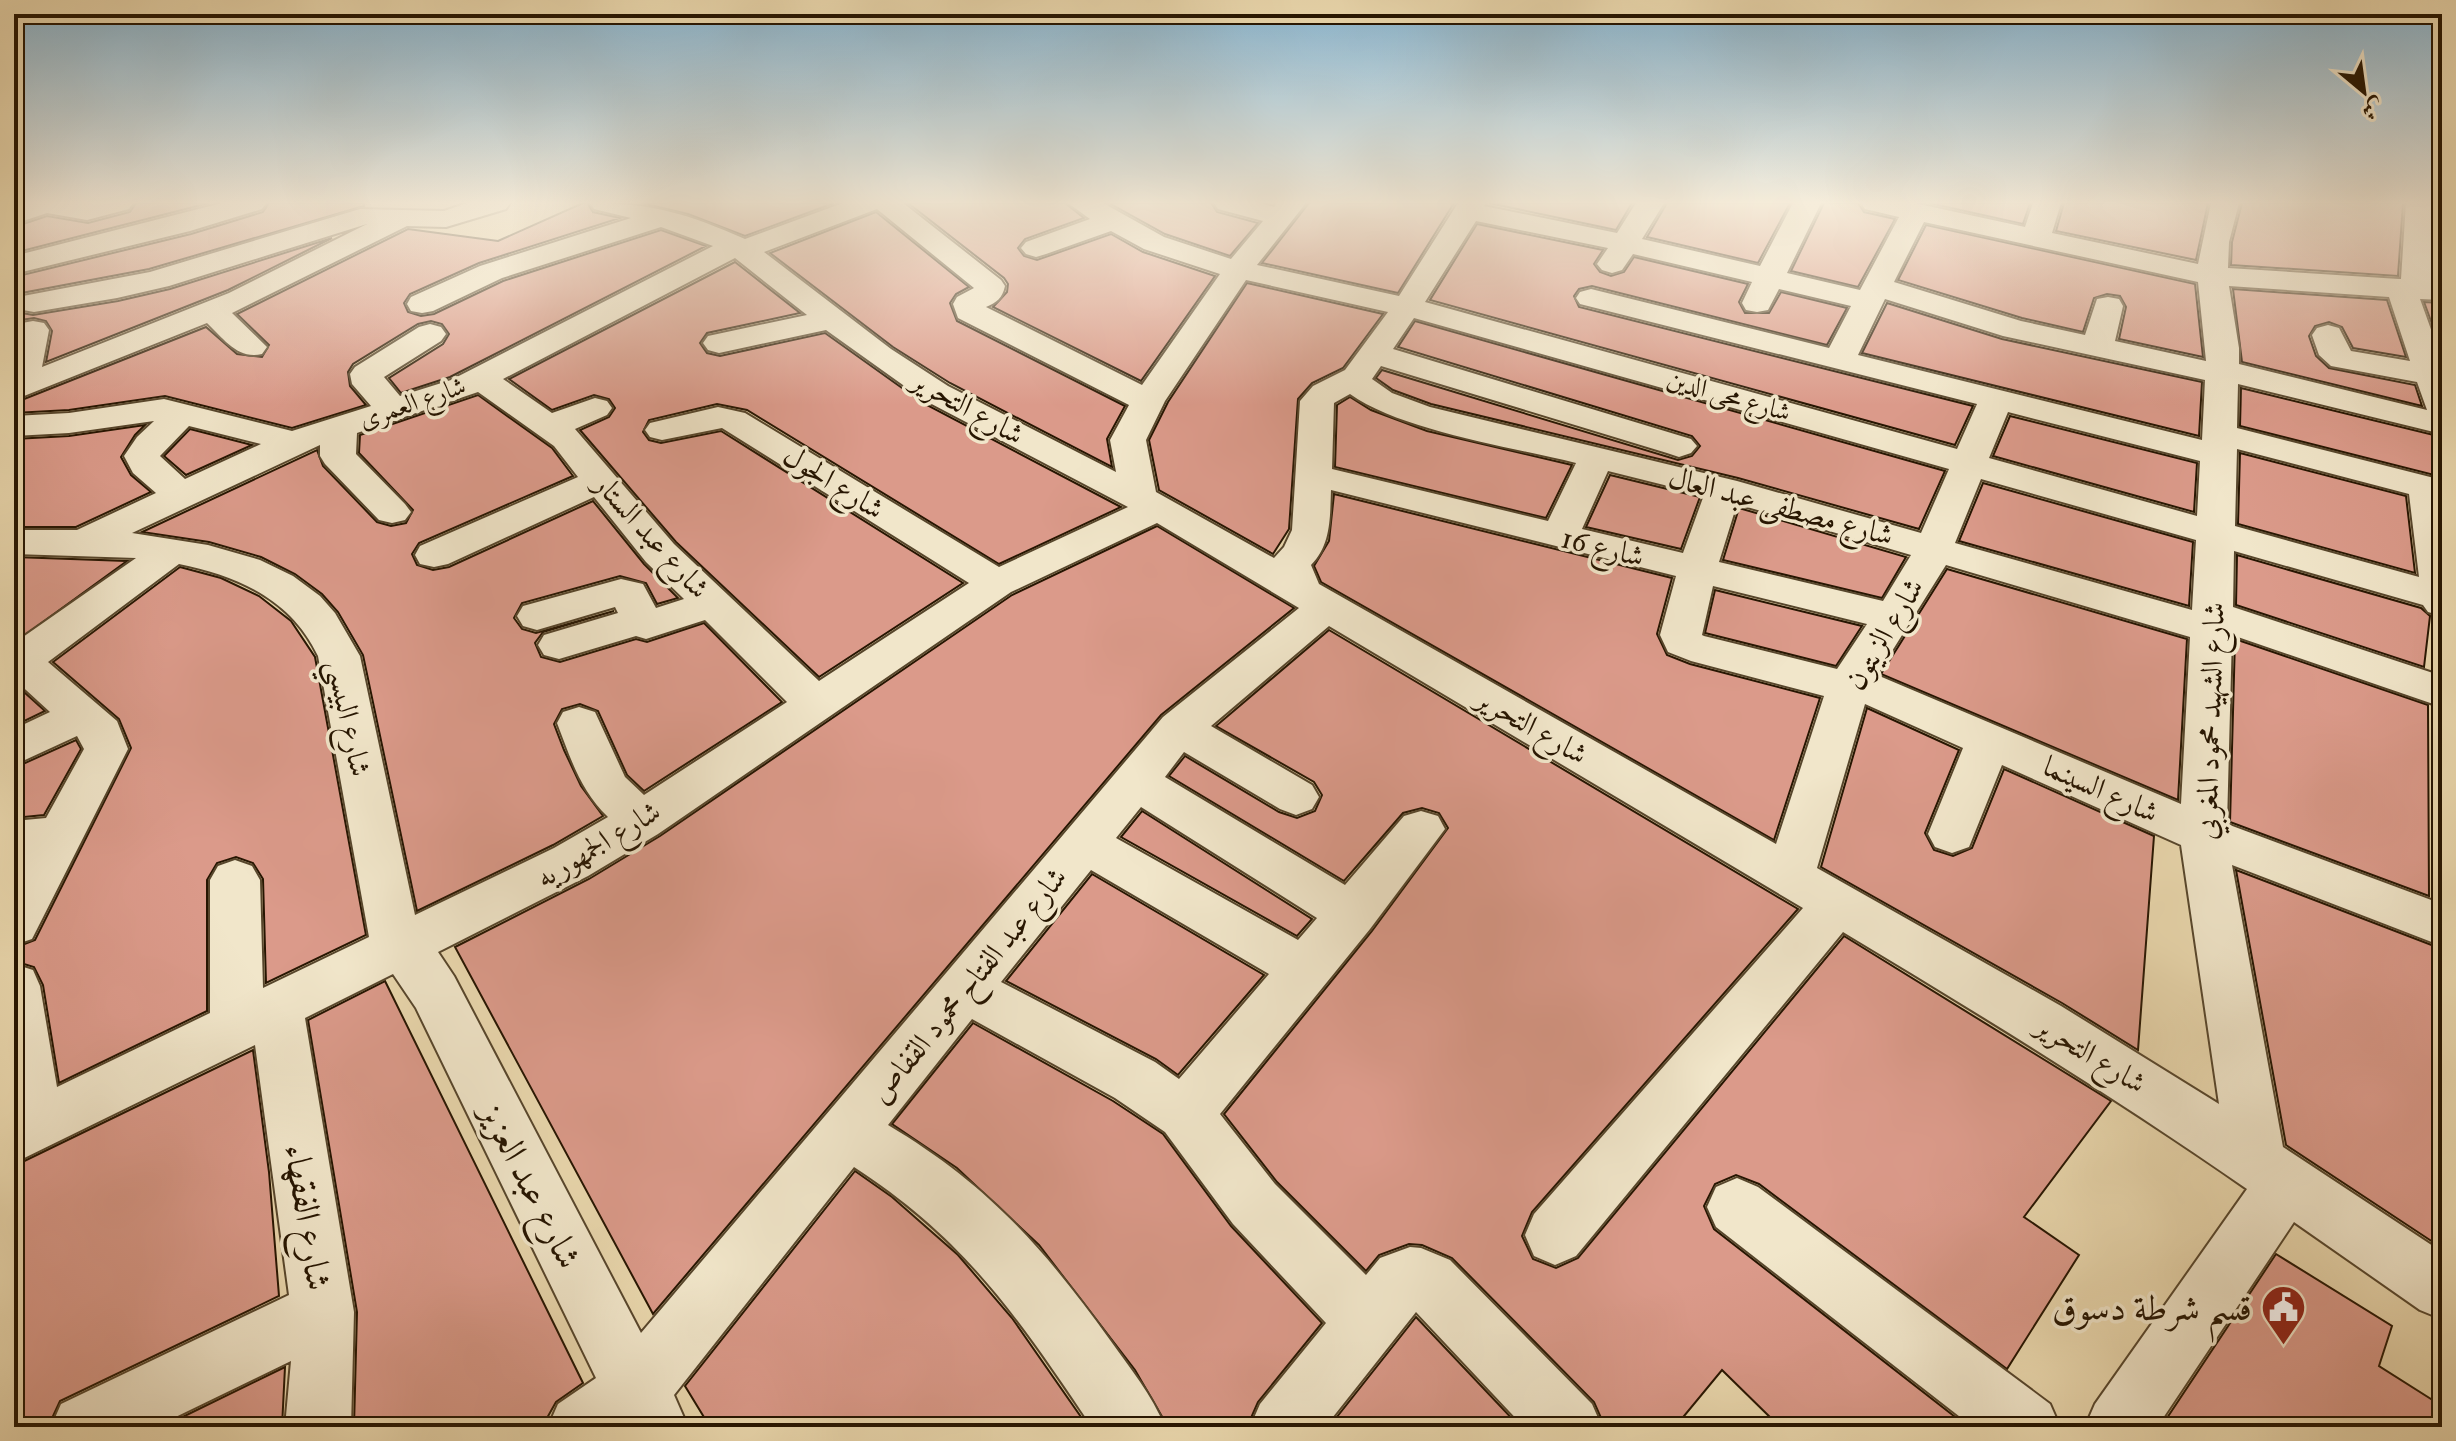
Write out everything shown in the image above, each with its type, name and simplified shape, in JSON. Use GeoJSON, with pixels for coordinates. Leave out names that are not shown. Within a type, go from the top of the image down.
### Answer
{"type":"FeatureCollection","features":[{"type":"Feature","properties":{"kind":"street"},"geometry":{"type":"LineString","coordinates":[[18,388],[34,317],[96,295],[189,270]]}},
{"type":"Feature","properties":{"kind":"street"},"geometry":{"type":"LineString","coordinates":[[18,388],[212,311],[295,270]]}},
{"type":"Feature","properties":{"kind":"street"},"geometry":{"type":"LineString","coordinates":[[394,410],[369,384],[367,374],[426,319],[479,276],[497,270]]}},
{"type":"Feature","properties":{"kind":"street","name":"شارع العمرى"},"geometry":{"type":"LineString","coordinates":[[14,568],[294,442],[444,394],[695,270]]}},
{"type":"Feature","properties":{"kind":"street","name":"شارع التحرير"},"geometry":{"type":"LineString","coordinates":[[768,270],[880,356],[936,393],[1148,503],[2098,1056],[2442,1288]]}},
{"type":"Feature","properties":{"kind":"street"},"geometry":{"type":"LineString","coordinates":[[970,270],[990,286],[988,294],[968,304],[969,311],[1148,401]]}},
{"type":"Feature","properties":{"kind":"street"},"geometry":{"type":"LineString","coordinates":[[1315,600],[1290,563],[1308,542],[1317,401],[1363,367],[1433,270]]}},
{"type":"Feature","properties":{"kind":"street"},"geometry":{"type":"LineString","coordinates":[[1520,399],[1609,270]]}},
{"type":"Feature","properties":{"kind":"street"},"geometry":{"type":"LineString","coordinates":[[1741,270],[2018,317],[2097,348],[2222,372],[2442,424]]}},
{"type":"Feature","properties":{"kind":"street"},"geometry":{"type":"LineString","coordinates":[[1363,367],[1688,429],[1773,270]]}},
{"type":"Feature","properties":{"kind":"street"},"geometry":{"type":"LineString","coordinates":[[1839,360],[1885,270]]}},
{"type":"Feature","properties":{"kind":"street"},"geometry":{"type":"LineString","coordinates":[[2185,270],[2212,276],[2420,289],[2432,367],[2442,407]]}},
{"type":"Feature","properties":{"kind":"street","name":"شارع الشهيد محمود المغربي"},"geometry":{"type":"LineString","coordinates":[[2213,270],[2221,323],[2222,372],[2203,834],[2271,1173]]}},
{"type":"Feature","properties":{"kind":"street"},"geometry":{"type":"LineString","coordinates":[[1148,503],[1128,440],[1148,401],[1237,271]]}},
{"type":"Feature","properties":{"kind":"street","name":"شارع محى الدين"},"geometry":{"type":"LineString","coordinates":[[1237,271],[1407,307],[1556,347],[1688,429],[1970,462],[2442,597]]}},
{"type":"Feature","properties":{"kind":"street"},"geometry":{"type":"LineString","coordinates":[[1591,298],[1996,399],[2435,489],[2442,603]]}},
{"type":"Feature","properties":{"kind":"street"},"geometry":{"type":"LineString","coordinates":[[2097,348],[2108,306]]}},
{"type":"Feature","properties":{"kind":"street"},"geometry":{"type":"LineString","coordinates":[[212,311],[251,347]]}},
{"type":"Feature","properties":{"kind":"street"},"geometry":{"type":"LineString","coordinates":[[719,343],[832,319]]}},
{"type":"Feature","properties":{"kind":"street"},"geometry":{"type":"LineString","coordinates":[[2328,335],[2335,355],[2342,359],[2432,367]]}},
{"type":"Feature","properties":{"kind":"street","name":"شارع مصطفى عبد العال"},"geometry":{"type":"LineString","coordinates":[[1363,367],[1380,400],[1418,414],[1596,458],[1688,429],[1724,489],[1934,549],[2212,621],[2442,692]]}},
{"type":"Feature","properties":{"kind":"street","name":"شارع عبد الستار"},"geometry":{"type":"LineString","coordinates":[[480,378],[552,426],[602,480],[643,535],[816,704]]}},
{"type":"Feature","properties":{"kind":"street","name":"شارع الزيتون"},"geometry":{"type":"LineString","coordinates":[[1790,877],[1850,684],[1934,549],[1996,399]]}},
{"type":"Feature","properties":{"kind":"street"},"geometry":{"type":"LineString","coordinates":[[552,426],[595,408]]}},
{"type":"Feature","properties":{"kind":"street"},"geometry":{"type":"LineString","coordinates":[[14,426],[69,423],[152,410],[184,412],[294,442]]}},
{"type":"Feature","properties":{"kind":"street"},"geometry":{"type":"LineString","coordinates":[[181,495],[146,465],[142,456],[149,444],[184,412]]}},
{"type":"Feature","properties":{"kind":"street","name":"شارع الجول"},"geometry":{"type":"LineString","coordinates":[[662,430],[718,417],[733,420],[997,583]]}},
{"type":"Feature","properties":{"kind":"street"},"geometry":{"type":"LineString","coordinates":[[342,426],[338,456],[392,512]]}},
{"type":"Feature","properties":{"kind":"street"},"geometry":{"type":"LineString","coordinates":[[1560,536],[1596,458]]}},
{"type":"Feature","properties":{"kind":"street","name":"شارع 16"},"geometry":{"type":"LineString","coordinates":[[1313,475],[1893,617]]}},
{"type":"Feature","properties":{"kind":"street"},"geometry":{"type":"LineString","coordinates":[[434,555],[602,480]]}},
{"type":"Feature","properties":{"kind":"street","name":"شارع السينما"},"geometry":{"type":"LineString","coordinates":[[1724,489],[1697,570],[1681,635],[1686,645],[1850,684],[1989,740],[2203,834],[2442,925]]}},
{"type":"Feature","properties":{"kind":"street","name":"شارع الجمهوريه"},"geometry":{"type":"LineString","coordinates":[[24,1131],[535,882],[641,821],[997,583],[1148,503]]}},
{"type":"Feature","properties":{"kind":"street","name":"شارع البيسي"},"geometry":{"type":"LineString","coordinates":[[14,542],[73,542],[213,558],[280,585],[306,605],[326,629],[339,656],[390,922],[395,940],[402,948]]}},
{"type":"Feature","properties":{"kind":"street"},"geometry":{"type":"LineString","coordinates":[[14,924],[106,749],[101,732],[23,676],[26,661],[38,647],[171,551]]}},
{"type":"Feature","properties":{"kind":"street","name":"شارع عبد الفتاح محمود القفاص"},"geometry":{"type":"LineString","coordinates":[[581,1427],[645,1408],[848,1132],[1179,728],[1315,600]]}},
{"type":"Feature","properties":{"kind":"street"},"geometry":{"type":"LineString","coordinates":[[548,631],[641,620],[651,626],[713,604]]}},
{"type":"Feature","properties":{"kind":"street"},"geometry":{"type":"LineString","coordinates":[[14,749],[81,715]]}},
{"type":"Feature","properties":{"kind":"street"},"geometry":{"type":"LineString","coordinates":[[579,723],[606,787],[641,821]]}},
{"type":"Feature","properties":{"kind":"street"},"geometry":{"type":"LineString","coordinates":[[1179,728],[1296,797]]}},
{"type":"Feature","properties":{"kind":"street"},"geometry":{"type":"LineString","coordinates":[[1952,834],[1989,740]]}},
{"type":"Feature","properties":{"kind":"street"},"geometry":{"type":"LineString","coordinates":[[1136,781],[1352,914]]}},
{"type":"Feature","properties":{"kind":"street"},"geometry":{"type":"LineString","coordinates":[[1185,1114],[1421,829]]}},
{"type":"Feature","properties":{"kind":"street"},"geometry":{"type":"LineString","coordinates":[[14,840],[62,835]]}},
{"type":"Feature","properties":{"kind":"street"},"geometry":{"type":"LineString","coordinates":[[1085,843],[1306,970]]}},
{"type":"Feature","properties":{"kind":"street","name":"شارع الفقهاء"},"geometry":{"type":"LineString","coordinates":[[235,880],[257,1018],[323,1312],[318,1427]]}},
{"type":"Feature","properties":{"kind":"street"},"geometry":{"type":"LineString","coordinates":[[1555,1235],[1837,904]]}},
{"type":"Feature","properties":{"kind":"street","name":"شارع عبد العزيز"},"geometry":{"type":"LineString","coordinates":[[402,948],[420,968],[435,992],[645,1408]]}},
{"type":"Feature","properties":{"kind":"street"},"geometry":{"type":"LineString","coordinates":[[14,986],[24,1131]]}},
{"type":"Feature","properties":{"kind":"street"},"geometry":{"type":"LineString","coordinates":[[965,989],[1135,1080],[1185,1114],[1254,1204],[1368,1322]]}},
{"type":"Feature","properties":{"kind":"street"},"geometry":{"type":"LineString","coordinates":[[848,1132],[902,1164],[954,1204],[1002,1251],[1046,1306],[1132,1427]]}},
{"type":"Feature","properties":{"kind":"street"},"geometry":{"type":"LineString","coordinates":[[2118,1427],[2271,1173]]}},
{"type":"Feature","properties":{"kind":"street"},"geometry":{"type":"LineString","coordinates":[[1737,1207],[2027,1427]]}},
{"type":"Feature","properties":{"kind":"street"},"geometry":{"type":"LineString","coordinates":[[1283,1427],[1402,1280],[1423,1278],[1569,1427]]}},
{"type":"Feature","properties":{"kind":"street"},"geometry":{"type":"LineString","coordinates":[[84,1427],[323,1312]]}},
{"type":"Feature","properties":{"kind":"building"},"geometry":{"type":"Polygon","coordinates":[[[42,270],[142,270],[22,293],[16,304],[22,313],[33,315],[118,301],[230,270],[268,270],[228,290],[46,362],[52,331],[46,321],[34,318],[21,320],[14,336],[14,277],[42,270]]]}},
{"type":"Feature","properties":{"kind":"building"},"geometry":{"type":"Polygon","coordinates":[[[325,270],[463,270],[410,294],[404,303],[408,312],[421,316],[434,314],[503,281],[536,270],[659,270],[450,377],[401,393],[389,378],[443,344],[449,334],[442,324],[431,321],[418,324],[353,364],[348,372],[350,386],[366,405],[292,428],[165,396],[69,410],[14,413],[14,403],[206,327],[237,354],[262,357],[269,345],[237,314],[325,270]]]}},
{"type":"Feature","properties":{"kind":"building"},"geometry":{"type":"Polygon","coordinates":[[[719,270],[746,270],[800,313],[707,333],[700,343],[707,353],[720,356],[825,333],[923,403],[1121,507],[999,564],[747,410],[717,404],[649,420],[643,432],[649,440],[661,443],[721,431],[963,583],[819,677],[676,542],[580,430],[609,417],[615,408],[609,399],[594,395],[552,410],[509,379],[719,270]]]}},
{"type":"Feature","properties":{"kind":"building"},"geometry":{"type":"Polygon","coordinates":[[[793,270],[948,270],[969,287],[956,294],[950,303],[957,321],[1125,406],[1107,439],[1112,467],[950,383],[893,347],[793,270]]]}},
{"type":"Feature","properties":{"kind":"building"},"geometry":{"type":"Polygon","coordinates":[[[994,270],[1198,270],[1215,276],[1141,381],[993,307],[1007,292],[1008,284],[994,270]]]}},
{"type":"Feature","properties":{"kind":"building"},"geometry":{"type":"Polygon","coordinates":[[[1295,270],[1412,270],[1398,293],[1295,270]]]}},
{"type":"Feature","properties":{"kind":"building"},"geometry":{"type":"Polygon","coordinates":[[[1448,270],[1599,270],[1611,276],[1625,270],[1690,270],[1748,284],[1739,302],[1745,313],[1769,313],[1781,292],[1847,308],[1827,345],[1592,286],[1579,289],[1574,296],[1579,307],[1973,406],[1955,445],[1430,300],[1448,270]]]}},
{"type":"Feature","properties":{"kind":"building"},"geometry":{"type":"Polygon","coordinates":[[[1791,270],[1867,270],[1858,287],[1791,270]]]}},
{"type":"Feature","properties":{"kind":"building"},"geometry":{"type":"Polygon","coordinates":[[[1903,270],[2132,270],[2195,284],[2203,357],[2119,339],[2126,307],[2120,296],[2107,294],[2094,298],[2083,332],[2022,318],[1898,280],[1903,270]]]}},
{"type":"Feature","properties":{"kind":"building"},"geometry":{"type":"Polygon","coordinates":[[[2311,270],[2398,270],[2398,276],[2311,270]]]}},
{"type":"Feature","properties":{"kind":"building"},"geometry":{"type":"Polygon","coordinates":[[[2434,270],[2442,270],[2442,279],[2434,278],[2434,270]]]}},
{"type":"Feature","properties":{"kind":"building"},"geometry":{"type":"Polygon","coordinates":[[[1247,283],[1383,314],[1343,368],[1312,383],[1298,399],[1289,529],[1273,554],[1159,490],[1149,440],[1168,402],[1247,283]]]}},
{"type":"Feature","properties":{"kind":"building"},"geometry":{"type":"Polygon","coordinates":[[[2233,289],[2387,300],[2406,357],[2353,348],[2342,327],[2329,322],[2315,326],[2309,336],[2316,356],[2329,368],[2415,385],[2422,406],[2242,362],[2233,289]]]}},
{"type":"Feature","properties":{"kind":"building"},"geometry":{"type":"Polygon","coordinates":[[[2424,302],[2442,303],[2442,351],[2424,302]]]}},
{"type":"Feature","properties":{"kind":"building"},"geometry":{"type":"Polygon","coordinates":[[[1887,303],[2002,339],[2202,382],[2199,436],[1862,353],[1887,303]]]}},
{"type":"Feature","properties":{"kind":"building"},"geometry":{"type":"Polygon","coordinates":[[[1415,321],[1945,471],[1919,529],[1738,478],[1431,404],[1393,390],[1376,378],[1382,370],[1678,460],[1692,456],[1700,446],[1692,436],[1398,347],[1415,321]]]}},
{"type":"Feature","properties":{"kind":"building"},"geometry":{"type":"Polygon","coordinates":[[[2241,388],[2442,437],[2442,477],[2240,426],[2241,388]]]}},
{"type":"Feature","properties":{"kind":"building"},"geometry":{"type":"Polygon","coordinates":[[[478,395],[552,448],[573,476],[419,543],[412,554],[417,565],[433,570],[449,567],[593,501],[644,564],[678,598],[657,604],[646,583],[620,576],[522,603],[514,618],[522,629],[536,633],[614,611],[543,632],[535,643],[541,657],[560,662],[636,639],[647,642],[704,623],[782,702],[644,791],[627,775],[598,711],[580,704],[562,709],[554,724],[581,786],[603,816],[553,845],[417,911],[363,655],[338,612],[322,594],[295,574],[261,557],[209,542],[142,532],[317,450],[323,466],[377,522],[391,526],[406,523],[413,510],[359,453],[360,435],[478,395]]]}},
{"type":"Feature","properties":{"kind":"building"},"geometry":{"type":"Polygon","coordinates":[[[1350,397],[1371,410],[1427,431],[1572,465],[1546,518],[1335,467],[1337,405],[1350,397]]]}},
{"type":"Feature","properties":{"kind":"building"},"geometry":{"type":"Polygon","coordinates":[[[2010,416],[2197,463],[2194,512],[1993,456],[2010,416]]]}},
{"type":"Feature","properties":{"kind":"building"},"geometry":{"type":"Polygon","coordinates":[[[145,425],[121,457],[131,475],[151,492],[76,527],[14,527],[14,439],[69,436],[145,425]]]}},
{"type":"Feature","properties":{"kind":"building"},"geometry":{"type":"Polygon","coordinates":[[[190,429],[252,445],[186,475],[164,456],[190,429]]]}},
{"type":"Feature","properties":{"kind":"building"},"geometry":{"type":"Polygon","coordinates":[[[2240,453],[2406,496],[2415,573],[2238,524],[2240,453]]]}},
{"type":"Feature","properties":{"kind":"building"},"geometry":{"type":"Polygon","coordinates":[[[1610,475],[1700,497],[1681,549],[1586,527],[1610,475]]]}},
{"type":"Feature","properties":{"kind":"building"},"geometry":{"type":"Polygon","coordinates":[[[1983,483],[2193,542],[2189,606],[1959,541],[1983,483]]]}},
{"type":"Feature","properties":{"kind":"building"},"geometry":{"type":"Polygon","coordinates":[[[1334,494],[1672,578],[1657,634],[1667,655],[1690,664],[1820,698],[1774,840],[1321,582],[1314,566],[1329,541],[1334,494]]]}},
{"type":"Feature","properties":{"kind":"building"},"geometry":{"type":"Polygon","coordinates":[[[1739,508],[1906,557],[1882,598],[1723,560],[1739,508]]]}},
{"type":"Feature","properties":{"kind":"building"},"geometry":{"type":"Polygon","coordinates":[[[1157,526],[1294,608],[1161,715],[653,1314],[455,947],[589,879],[660,836],[1012,595],[1157,526]]]}},
{"type":"Feature","properties":{"kind":"building"},"geometry":{"type":"Polygon","coordinates":[[[2237,555],[2421,608],[2430,616],[2424,667],[2236,605],[2237,555]]]}},
{"type":"Feature","properties":{"kind":"building"},"geometry":{"type":"Polygon","coordinates":[[[14,557],[127,561],[14,643],[14,557]]]}},
{"type":"Feature","properties":{"kind":"building"},"geometry":{"type":"Polygon","coordinates":[[[180,567],[221,578],[259,596],[291,621],[315,657],[366,935],[266,983],[263,879],[253,863],[236,857],[217,863],[207,880],[207,1011],[59,1083],[43,985],[34,967],[14,961],[14,948],[35,940],[131,748],[119,719],[53,662],[180,567]]]}},
{"type":"Feature","properties":{"kind":"building"},"geometry":{"type":"Polygon","coordinates":[[[1947,569],[2187,639],[2178,800],[1881,674],[1947,569]]]}},
{"type":"Feature","properties":{"kind":"building"},"geometry":{"type":"Polygon","coordinates":[[[1715,590],[1862,626],[1836,666],[1705,633],[1715,590]]]}},
{"type":"Feature","properties":{"kind":"building"},"geometry":{"type":"Polygon","coordinates":[[[1329,630],[1798,909],[1532,1212],[1522,1236],[1533,1259],[1556,1268],[1578,1258],[1844,936],[2111,1101],[2024,1217],[2079,1255],[2007,1369],[1759,1184],[1736,1175],[1715,1184],[1704,1206],[1714,1229],[1968,1427],[1780,1427],[1722,1370],[1675,1427],[1605,1427],[1594,1402],[1452,1258],[1422,1245],[1409,1244],[1379,1255],[1366,1271],[1277,1182],[1224,1114],[1372,931],[1448,828],[1439,813],[1422,808],[1403,813],[1344,881],[1169,776],[1185,756],[1279,812],[1297,818],[1315,811],[1322,795],[1314,782],[1216,726],[1329,630]]]}},
{"type":"Feature","properties":{"kind":"building"},"geometry":{"type":"Polygon","coordinates":[[[2235,639],[2428,705],[2429,896],[2230,822],[2235,639]]]}},
{"type":"Feature","properties":{"kind":"building"},"geometry":{"type":"Polygon","coordinates":[[[14,683],[45,711],[14,726],[14,683]]]}},
{"type":"Feature","properties":{"kind":"building"},"geometry":{"type":"Polygon","coordinates":[[[1867,708],[1959,750],[1925,833],[1934,850],[1953,856],[1972,848],[2004,769],[2154,836],[2138,1050],[2062,1003],[1821,867],[1867,708]]]}},
{"type":"Feature","properties":{"kind":"building"},"geometry":{"type":"Polygon","coordinates":[[[76,740],[81,749],[44,815],[14,818],[14,768],[76,740]]]}},
{"type":"Feature","properties":{"kind":"building"},"geometry":{"type":"Polygon","coordinates":[[[1142,811],[1312,919],[1297,936],[1121,837],[1142,811]]]}},
{"type":"Feature","properties":{"kind":"building"},"geometry":{"type":"Polygon","coordinates":[[[2236,870],[2442,949],[2442,1248],[2286,1145],[2236,870]]]}},
{"type":"Feature","properties":{"kind":"building"},"geometry":{"type":"Polygon","coordinates":[[[1092,874],[1264,975],[1178,1075],[1156,1059],[1006,981],[1092,874]]]}},
{"type":"Feature","properties":{"kind":"building"},"geometry":{"type":"Polygon","coordinates":[[[385,981],[583,1383],[556,1402],[542,1427],[354,1427],[357,1312],[308,1020],[385,981]]]}},
{"type":"Feature","properties":{"kind":"building"},"geometry":{"type":"Polygon","coordinates":[[[973,1023],[1113,1101],[1163,1134],[1231,1226],[1322,1323],[1258,1402],[1247,1427],[1168,1427],[1135,1370],[1039,1245],[957,1168],[892,1124],[973,1023]]]}},
{"type":"Feature","properties":{"kind":"building"},"geometry":{"type":"Polygon","coordinates":[[[253,1050],[269,1172],[279,1296],[60,1401],[48,1427],[14,1427],[14,1166],[253,1050]]]}},
{"type":"Feature","properties":{"kind":"building"},"geometry":{"type":"Polygon","coordinates":[[[855,1171],[892,1197],[958,1255],[1012,1318],[1088,1427],[710,1427],[685,1386],[855,1171]]]}},
{"type":"Feature","properties":{"kind":"building","name":"قسم شرطة دسوق"},"geometry":{"type":"Polygon","coordinates":[[[2276,1254],[2392,1326],[2379,1366],[2442,1406],[2442,1427],[2161,1427],[2276,1254]]]}},
{"type":"Feature","properties":{"kind":"building"},"geometry":{"type":"Polygon","coordinates":[[[1416,1317],[1520,1427],[1329,1427],[1416,1317]]]}},
{"type":"Feature","properties":{"kind":"building"},"geometry":{"type":"Polygon","coordinates":[[[285,1367],[282,1427],[162,1427],[285,1367]]]}},
{"type":"Feature","properties":{"kind":"place","name":"قسم شرطة دسوق"},"geometry":{"type":"Point","coordinates":[2283,1346]}}]}
